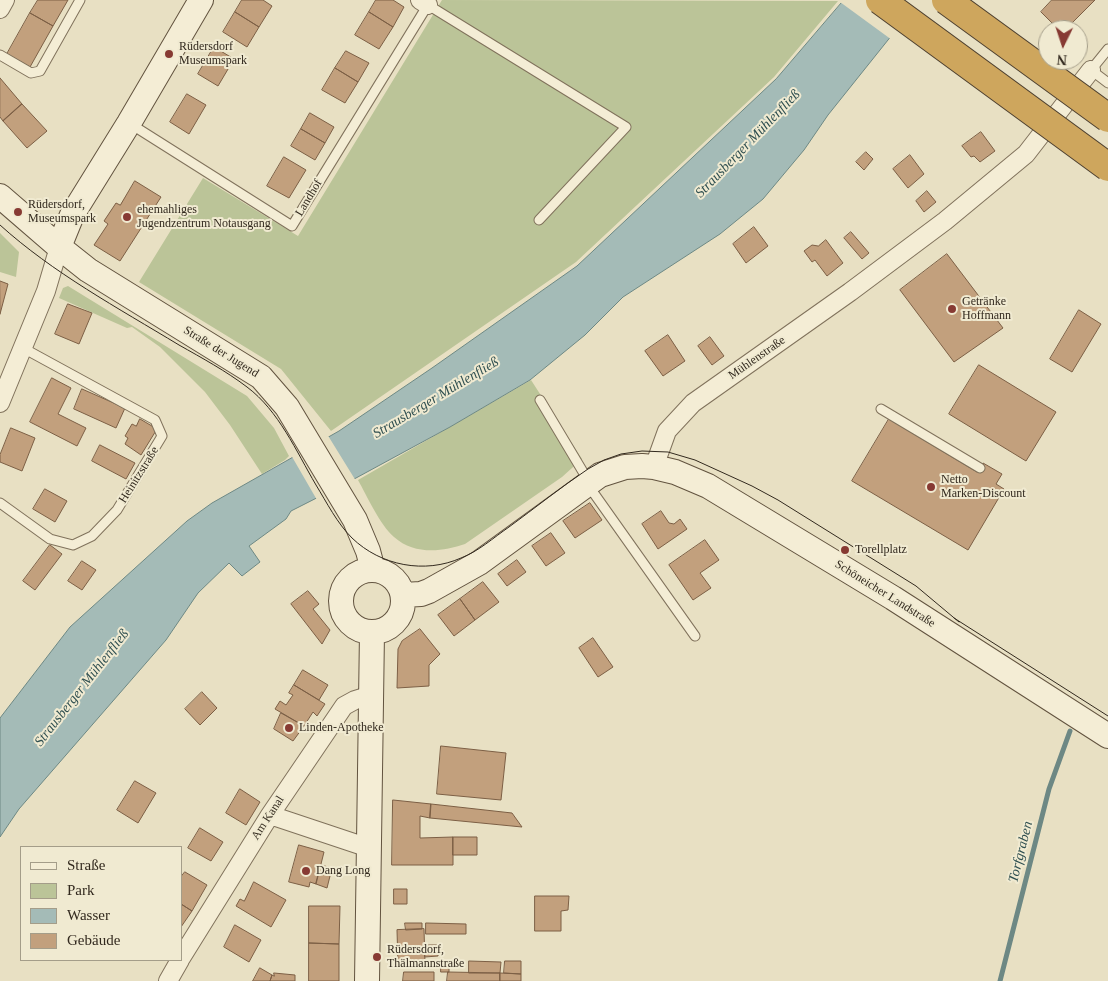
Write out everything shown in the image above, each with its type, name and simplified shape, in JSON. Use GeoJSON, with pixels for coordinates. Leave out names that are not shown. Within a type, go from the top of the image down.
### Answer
{"type":"FeatureCollection","features":[{"type":"Feature","properties":{"kind":"highway"},"geometry":{"type":"LineString","coordinates":[[880,0],[1108,167]]}},
{"type":"Feature","properties":{"kind":"highway"},"geometry":{"type":"LineString","coordinates":[[946,0],[1108,118]]}},
{"type":"Feature","properties":{"kind":"main road"},"geometry":{"type":"LineString","coordinates":[[59,248],[72,215],[129,123],[201,0]]}},
{"type":"Feature","properties":{"kind":"main road","name":"Straße der Jugend"},"geometry":{"type":"LineString","coordinates":[[0,196],[59,248],[105,281],[261,377],[294,418],[355,520],[368,551],[373,570]]}},
{"type":"Feature","properties":{"kind":"main road"},"geometry":{"type":"LineString","coordinates":[[403,596],[429,591],[479,563],[588,483],[609,472],[625,467],[654,467]]}},
{"type":"Feature","properties":{"kind":"main road","name":"Schöneicher Landstraße"},"geometry":{"type":"LineString","coordinates":[[654,467],[675,472],[708,486],[893,598],[1108,736]]}},
{"type":"Feature","properties":{"kind":"main road"},"geometry":{"type":"LineString","coordinates":[[363,571],[384,572],[393,577],[400,586],[403,596],[401,613],[396,621],[390,627],[381,631],[363,631],[347,619],[342,610],[341,600],[347,582],[354,575],[363,571]]}},
{"type":"Feature","properties":{"kind":"main road"},"geometry":{"type":"LineString","coordinates":[[368,981],[372,632]]}},
{"type":"Feature","properties":{"kind":"street"},"geometry":{"type":"LineString","coordinates":[[0,9],[6,0]]}},
{"type":"Feature","properties":{"kind":"street","name":"Mühlenstraße"},"geometry":{"type":"LineString","coordinates":[[654,467],[667,431],[693,403],[850,292],[945,221],[1026,154],[1092,70]]}},
{"type":"Feature","properties":{"kind":"street"},"geometry":{"type":"LineString","coordinates":[[0,403],[46,291],[59,248]]}},
{"type":"Feature","properties":{"kind":"street","name":"Am Kanal"},"geometry":{"type":"LineString","coordinates":[[182,957],[270,815],[344,706],[371,695]]}},
{"type":"Feature","properties":{"kind":"street"},"geometry":{"type":"LineString","coordinates":[[270,815],[369,848]]}},
{"type":"Feature","properties":{"kind":"street","name":"Am Kanal"},"geometry":{"type":"LineString","coordinates":[[168,981],[180,961]]}},
{"type":"Feature","properties":{"kind":"lane"},"geometry":{"type":"LineString","coordinates":[[0,55],[31,73],[40,71],[80,0]]}},
{"type":"Feature","properties":{"kind":"lane"},"geometry":{"type":"LineString","coordinates":[[427,2],[626,127],[539,220]]}},
{"type":"Feature","properties":{"kind":"lane","name":"Landhof"},"geometry":{"type":"LineString","coordinates":[[129,123],[292,226],[427,2]]}},
{"type":"Feature","properties":{"kind":"lane"},"geometry":{"type":"LineString","coordinates":[[1108,49],[1092,70],[1108,82]]}},
{"type":"Feature","properties":{"kind":"lane","name":"Heinitzstraße"},"geometry":{"type":"LineString","coordinates":[[0,503],[50,539],[73,546],[92,536],[117,510],[162,436],[155,420],[23,348]]}},
{"type":"Feature","properties":{"kind":"lane"},"geometry":{"type":"LineString","coordinates":[[540,400],[588,483],[695,636]]}},
{"type":"Feature","properties":{"kind":"lane"},"geometry":{"type":"LineString","coordinates":[[881,408],[980,468]]}},
{"type":"Feature","properties":{"kind":"green space"},"geometry":{"type":"Polygon","coordinates":[[[442,0],[838,1],[774,77],[576,262],[331,431],[281,369],[139,282],[203,178],[298,236],[442,0]]]}},
{"type":"Feature","properties":{"kind":"green space"},"geometry":{"type":"Polygon","coordinates":[[[0,233],[19,252],[16,277],[0,272],[0,233]]]}},
{"type":"Feature","properties":{"kind":"green space"},"geometry":{"type":"Polygon","coordinates":[[[68,286],[247,396],[274,428],[289,456],[262,474],[230,425],[205,392],[160,347],[132,327],[127,328],[59,298],[63,288],[68,286]]]}},
{"type":"Feature","properties":{"kind":"green space"},"geometry":{"type":"Polygon","coordinates":[[[531,380],[582,459],[562,477],[465,544],[447,549],[428,550],[410,547],[394,537],[379,518],[358,480],[531,380]]]}},
{"type":"Feature","properties":{"kind":"water","name":"Strausberger Mühlenfließ"},"geometry":{"type":"Polygon","coordinates":[[[844,0],[920,0],[828,115],[804,150],[763,199],[720,234],[623,297],[585,335],[530,380],[450,427],[291,511],[286,519],[249,546],[260,562],[242,576],[229,563],[198,593],[166,640],[19,809],[0,837],[0,718],[70,627],[187,521],[212,503],[339,431],[577,266],[776,79],[844,0]]]}},
{"type":"Feature","properties":{"kind":"pier"},"geometry":{"type":"Polygon","coordinates":[[[841,0],[922,0],[892,40],[840,2],[841,0]]]}},
{"type":"Feature","properties":{"kind":"pier"},"geometry":{"type":"Polygon","coordinates":[[[327,434],[356,481],[317,500],[291,455],[327,434]]]}},
{"type":"Feature","properties":{"kind":"building"},"geometry":{"type":"Polygon","coordinates":[[[38,0],[68,0],[53,26],[30,13],[38,0]]]}},
{"type":"Feature","properties":{"kind":"building"},"geometry":{"type":"Polygon","coordinates":[[[242,0],[263,0],[272,6],[259,27],[235,12],[242,0]]]}},
{"type":"Feature","properties":{"kind":"building"},"geometry":{"type":"Polygon","coordinates":[[[376,0],[393,0],[404,7],[393,27],[369,12],[376,0]]]}},
{"type":"Feature","properties":{"kind":"building"},"geometry":{"type":"Polygon","coordinates":[[[1052,0],[1095,0],[1075,20],[1049,20],[1041,12],[1052,0]]]}},
{"type":"Feature","properties":{"kind":"building"},"geometry":{"type":"Polygon","coordinates":[[[235,12],[259,27],[247,47],[223,32],[235,12]]]}},
{"type":"Feature","properties":{"kind":"building"},"geometry":{"type":"Polygon","coordinates":[[[369,12],[393,27],[379,49],[355,35],[369,12]]]}},
{"type":"Feature","properties":{"kind":"building"},"geometry":{"type":"Polygon","coordinates":[[[30,13],[53,26],[30,67],[7,54],[30,13]]]}},
{"type":"Feature","properties":{"kind":"building"},"geometry":{"type":"Polygon","coordinates":[[[214,47],[234,59],[218,86],[198,74],[214,47]]]}},
{"type":"Feature","properties":{"kind":"building"},"geometry":{"type":"Polygon","coordinates":[[[346,51],[369,63],[358,82],[335,68],[346,51]]]}},
{"type":"Feature","properties":{"kind":"building"},"geometry":{"type":"Polygon","coordinates":[[[335,68],[358,82],[345,103],[322,90],[335,68]]]}},
{"type":"Feature","properties":{"kind":"building"},"geometry":{"type":"Polygon","coordinates":[[[0,78],[22,104],[3,121],[0,117],[0,78]]]}},
{"type":"Feature","properties":{"kind":"building"},"geometry":{"type":"Polygon","coordinates":[[[187,94],[206,105],[189,134],[170,122],[187,94]]]}},
{"type":"Feature","properties":{"kind":"building"},"geometry":{"type":"Polygon","coordinates":[[[22,104],[47,131],[27,148],[3,121],[22,104]]]}},
{"type":"Feature","properties":{"kind":"building"},"geometry":{"type":"Polygon","coordinates":[[[310,113],[334,127],[325,143],[301,129],[310,113]]]}},
{"type":"Feature","properties":{"kind":"building"},"geometry":{"type":"Polygon","coordinates":[[[301,129],[325,143],[315,160],[291,146],[301,129]]]}},
{"type":"Feature","properties":{"kind":"building"},"geometry":{"type":"Polygon","coordinates":[[[981,132],[995,151],[980,162],[974,156],[971,157],[962,146],[981,132]]]}},
{"type":"Feature","properties":{"kind":"building"},"geometry":{"type":"Polygon","coordinates":[[[866,152],[873,159],[864,170],[856,162],[866,152]]]}},
{"type":"Feature","properties":{"kind":"building"},"geometry":{"type":"Polygon","coordinates":[[[910,155],[924,174],[908,188],[893,169],[910,155]]]}},
{"type":"Feature","properties":{"kind":"building"},"geometry":{"type":"Polygon","coordinates":[[[284,157],[306,170],[289,198],[267,186],[284,157]]]}},
{"type":"Feature","properties":{"kind":"building","name":"ehemahliges Jugendzentrum Notausgang"},"geometry":{"type":"Polygon","coordinates":[[[135,181],[161,197],[120,261],[94,245],[108,224],[104,221],[116,203],[120,205],[135,181]]]}},
{"type":"Feature","properties":{"kind":"building"},"geometry":{"type":"Polygon","coordinates":[[[927,191],[936,202],[924,212],[916,201],[927,191]]]}},
{"type":"Feature","properties":{"kind":"building"},"geometry":{"type":"Polygon","coordinates":[[[754,227],[768,246],[746,263],[733,244],[754,227]]]}},
{"type":"Feature","properties":{"kind":"building"},"geometry":{"type":"Polygon","coordinates":[[[851,232],[869,253],[862,259],[844,238],[851,232]]]}},
{"type":"Feature","properties":{"kind":"building"},"geometry":{"type":"Polygon","coordinates":[[[826,240],[843,263],[827,276],[815,260],[812,262],[804,251],[812,245],[818,246],[826,240]]]}},
{"type":"Feature","properties":{"kind":"building","name":"Getränke Hoffmann"},"geometry":{"type":"Polygon","coordinates":[[[947,254],[1003,328],[954,362],[900,290],[947,254]]]}},
{"type":"Feature","properties":{"kind":"building"},"geometry":{"type":"Polygon","coordinates":[[[0,281],[8,284],[0,314],[0,281]]]}},
{"type":"Feature","properties":{"kind":"building"},"geometry":{"type":"Polygon","coordinates":[[[68,304],[92,313],[79,344],[55,334],[68,304]]]}},
{"type":"Feature","properties":{"kind":"building"},"geometry":{"type":"Polygon","coordinates":[[[1079,310],[1101,324],[1072,372],[1050,359],[1079,310]]]}},
{"type":"Feature","properties":{"kind":"building"},"geometry":{"type":"Polygon","coordinates":[[[668,335],[685,361],[663,376],[645,351],[668,335]]]}},
{"type":"Feature","properties":{"kind":"building"},"geometry":{"type":"Polygon","coordinates":[[[710,337],[724,356],[712,365],[698,346],[710,337]]]}},
{"type":"Feature","properties":{"kind":"building"},"geometry":{"type":"Polygon","coordinates":[[[979,365],[1056,412],[1026,461],[949,414],[979,365]]]}},
{"type":"Feature","properties":{"kind":"building"},"geometry":{"type":"Polygon","coordinates":[[[52,378],[71,388],[58,414],[86,428],[77,446],[30,422],[52,378]]]}},
{"type":"Feature","properties":{"kind":"building"},"geometry":{"type":"Polygon","coordinates":[[[82,389],[125,408],[116,428],[74,409],[82,389]]]}},
{"type":"Feature","properties":{"kind":"building"},"geometry":{"type":"Polygon","coordinates":[[[140,419],[157,429],[141,455],[125,444],[128,438],[125,436],[132,424],[136,426],[140,419]]]}},
{"type":"Feature","properties":{"kind":"building","name":"Netto Marken-Discount"},"geometry":{"type":"Polygon","coordinates":[[[889,419],[977,472],[983,463],[1002,474],[996,484],[1004,489],[968,550],[852,481],[889,419]]]}},
{"type":"Feature","properties":{"kind":"building"},"geometry":{"type":"Polygon","coordinates":[[[11,428],[35,438],[22,471],[0,462],[0,455],[11,428]]]}},
{"type":"Feature","properties":{"kind":"building"},"geometry":{"type":"Polygon","coordinates":[[[100,445],[135,463],[126,479],[92,461],[100,445]]]}},
{"type":"Feature","properties":{"kind":"building"},"geometry":{"type":"Polygon","coordinates":[[[45,489],[67,501],[55,522],[33,509],[45,489]]]}},
{"type":"Feature","properties":{"kind":"building"},"geometry":{"type":"Polygon","coordinates":[[[590,503],[602,520],[575,538],[563,521],[590,503]]]}},
{"type":"Feature","properties":{"kind":"building"},"geometry":{"type":"Polygon","coordinates":[[[661,511],[669,523],[674,524],[680,519],[687,529],[658,549],[642,524],[661,511]]]}},
{"type":"Feature","properties":{"kind":"building"},"geometry":{"type":"Polygon","coordinates":[[[551,533],[565,553],[546,566],[532,546],[551,533]]]}},
{"type":"Feature","properties":{"kind":"building"},"geometry":{"type":"Polygon","coordinates":[[[705,540],[719,560],[700,573],[711,588],[693,600],[669,565],[705,540]]]}},
{"type":"Feature","properties":{"kind":"building"},"geometry":{"type":"Polygon","coordinates":[[[50,545],[62,554],[35,590],[23,581],[50,545]]]}},
{"type":"Feature","properties":{"kind":"building"},"geometry":{"type":"Polygon","coordinates":[[[517,560],[526,572],[507,586],[498,574],[517,560]]]}},
{"type":"Feature","properties":{"kind":"building"},"geometry":{"type":"Polygon","coordinates":[[[82,561],[96,570],[82,590],[68,581],[82,561]]]}},
{"type":"Feature","properties":{"kind":"building"},"geometry":{"type":"Polygon","coordinates":[[[483,582],[499,602],[475,620],[460,599],[483,582]]]}},
{"type":"Feature","properties":{"kind":"building"},"geometry":{"type":"Polygon","coordinates":[[[308,591],[319,604],[313,609],[330,630],[322,644],[291,604],[308,591]]]}},
{"type":"Feature","properties":{"kind":"building"},"geometry":{"type":"Polygon","coordinates":[[[460,599],[475,620],[454,636],[438,615],[460,599]]]}},
{"type":"Feature","properties":{"kind":"building"},"geometry":{"type":"Polygon","coordinates":[[[420,629],[440,654],[429,665],[429,686],[397,688],[398,649],[402,641],[420,629]]]}},
{"type":"Feature","properties":{"kind":"building"},"geometry":{"type":"Polygon","coordinates":[[[593,638],[613,667],[598,677],[579,648],[593,638]]]}},
{"type":"Feature","properties":{"kind":"building"},"geometry":{"type":"Polygon","coordinates":[[[303,670],[328,685],[319,700],[294,685],[303,670]]]}},
{"type":"Feature","properties":{"kind":"building"},"geometry":{"type":"Polygon","coordinates":[[[294,685],[325,704],[317,716],[313,712],[304,726],[275,709],[280,701],[286,705],[293,695],[289,693],[294,685]]]}},
{"type":"Feature","properties":{"kind":"building"},"geometry":{"type":"Polygon","coordinates":[[[202,692],[217,708],[200,725],[185,709],[202,692]]]}},
{"type":"Feature","properties":{"kind":"building","name":"Linden-Apotheke"},"geometry":{"type":"Polygon","coordinates":[[[281,713],[304,726],[293,741],[274,729],[281,713]]]}},
{"type":"Feature","properties":{"kind":"building"},"geometry":{"type":"Polygon","coordinates":[[[441,746],[506,753],[501,800],[437,794],[441,746]]]}},
{"type":"Feature","properties":{"kind":"building"},"geometry":{"type":"Polygon","coordinates":[[[135,781],[156,793],[138,823],[117,810],[135,781]]]}},
{"type":"Feature","properties":{"kind":"building"},"geometry":{"type":"Polygon","coordinates":[[[240,789],[260,802],[246,825],[226,813],[240,789]]]}},
{"type":"Feature","properties":{"kind":"building"},"geometry":{"type":"Polygon","coordinates":[[[393,800],[431,804],[430,818],[420,816],[420,838],[453,837],[453,865],[392,865],[393,800]]]}},
{"type":"Feature","properties":{"kind":"building"},"geometry":{"type":"Polygon","coordinates":[[[431,804],[512,813],[522,827],[430,818],[431,804]]]}},
{"type":"Feature","properties":{"kind":"building"},"geometry":{"type":"Polygon","coordinates":[[[200,828],[223,842],[211,861],[188,848],[200,828]]]}},
{"type":"Feature","properties":{"kind":"building"},"geometry":{"type":"Polygon","coordinates":[[[453,837],[477,837],[477,855],[453,855],[453,837]]]}},
{"type":"Feature","properties":{"kind":"building","name":"Dang Long"},"geometry":{"type":"Polygon","coordinates":[[[299,845],[324,852],[316,884],[310,882],[309,887],[289,882],[299,845]]]}},
{"type":"Feature","properties":{"kind":"building"},"geometry":{"type":"Polygon","coordinates":[[[321,865],[332,868],[327,888],[316,884],[321,865]]]}},
{"type":"Feature","properties":{"kind":"building"},"geometry":{"type":"Polygon","coordinates":[[[185,872],[207,885],[192,911],[182,905],[182,876],[185,872]]]}},
{"type":"Feature","properties":{"kind":"building"},"geometry":{"type":"Polygon","coordinates":[[[254,882],[286,900],[271,927],[236,906],[240,899],[244,901],[254,882]]]}},
{"type":"Feature","properties":{"kind":"building"},"geometry":{"type":"Polygon","coordinates":[[[394,889],[407,889],[407,904],[394,904],[394,889]]]}},
{"type":"Feature","properties":{"kind":"building"},"geometry":{"type":"Polygon","coordinates":[[[535,896],[569,896],[568,910],[561,911],[561,931],[535,931],[535,896]]]}},
{"type":"Feature","properties":{"kind":"building"},"geometry":{"type":"Polygon","coordinates":[[[182,905],[192,911],[182,926],[182,905]]]}},
{"type":"Feature","properties":{"kind":"building"},"geometry":{"type":"Polygon","coordinates":[[[309,906],[340,906],[339,944],[309,943],[309,906]]]}},
{"type":"Feature","properties":{"kind":"building"},"geometry":{"type":"Polygon","coordinates":[[[405,923],[422,923],[422,929],[406,930],[405,923]]]}},
{"type":"Feature","properties":{"kind":"building"},"geometry":{"type":"Polygon","coordinates":[[[426,923],[466,924],[466,934],[426,934],[426,923]]]}},
{"type":"Feature","properties":{"kind":"building"},"geometry":{"type":"Polygon","coordinates":[[[235,925],[261,940],[249,962],[224,947],[235,925]]]}},
{"type":"Feature","properties":{"kind":"building"},"geometry":{"type":"Polygon","coordinates":[[[424,929],[425,964],[398,965],[397,930],[424,929]]]}},
{"type":"Feature","properties":{"kind":"building"},"geometry":{"type":"Polygon","coordinates":[[[309,943],[339,944],[339,981],[309,981],[309,943]]]}},
{"type":"Feature","properties":{"kind":"building"},"geometry":{"type":"Polygon","coordinates":[[[425,945],[438,945],[438,956],[425,957],[425,945]]]}},
{"type":"Feature","properties":{"kind":"building"},"geometry":{"type":"Polygon","coordinates":[[[469,961],[501,962],[500,973],[469,973],[469,961]]]}},
{"type":"Feature","properties":{"kind":"building"},"geometry":{"type":"Polygon","coordinates":[[[505,961],[521,961],[521,974],[504,973],[505,961]]]}},
{"type":"Feature","properties":{"kind":"building"},"geometry":{"type":"Polygon","coordinates":[[[441,965],[449,966],[449,972],[441,972],[441,965]]]}},
{"type":"Feature","properties":{"kind":"building"},"geometry":{"type":"Polygon","coordinates":[[[260,968],[272,975],[270,981],[253,981],[260,968]]]}},
{"type":"Feature","properties":{"kind":"building"},"geometry":{"type":"Polygon","coordinates":[[[404,972],[434,972],[434,981],[403,981],[404,972]]]}},
{"type":"Feature","properties":{"kind":"building"},"geometry":{"type":"Polygon","coordinates":[[[448,972],[500,973],[500,981],[447,981],[448,972]]]}},
{"type":"Feature","properties":{"kind":"building"},"geometry":{"type":"Polygon","coordinates":[[[274,973],[295,975],[295,981],[270,981],[274,973]]]}},
{"type":"Feature","properties":{"kind":"building"},"geometry":{"type":"Polygon","coordinates":[[[500,973],[521,974],[521,981],[500,981],[500,973]]]}},
{"type":"Feature","properties":{"kind":"waterway","name":"Torfgraben"},"geometry":{"type":"LineString","coordinates":[[1000,981],[1049,789],[1070,731]]}},
{"type":"Feature","properties":{"kind":"tram line"},"geometry":{"type":"LineString","coordinates":[[0,225],[64,274],[247,387],[278,420],[328,506],[342,526],[364,548],[390,561],[418,566],[433,566],[461,558],[486,544],[578,476],[604,460],[621,454],[642,451],[668,452],[695,460],[778,500],[916,586],[959,622]]}},
{"type":"Feature","properties":{"kind":"tram line"},"geometry":{"type":"LineString","coordinates":[[954,618],[1108,716]]}},
{"type":"Feature","properties":{"kind":"place","name":"Rüdersdorf Museumspark"},"geometry":{"type":"Point","coordinates":[169,54]}},
{"type":"Feature","properties":{"kind":"place","name":"Rüdersdorf, Museumspark"},"geometry":{"type":"Point","coordinates":[18,212]}},
{"type":"Feature","properties":{"kind":"place","name":"ehemahliges Jugendzentrum Notausgang"},"geometry":{"type":"Point","coordinates":[127,217]}},
{"type":"Feature","properties":{"kind":"place","name":"Getränke Hoffmann"},"geometry":{"type":"Point","coordinates":[952,309]}},
{"type":"Feature","properties":{"kind":"place","name":"Netto Marken-Discount"},"geometry":{"type":"Point","coordinates":[931,487]}},
{"type":"Feature","properties":{"kind":"place","name":"Torellplatz"},"geometry":{"type":"Point","coordinates":[845,550]}},
{"type":"Feature","properties":{"kind":"place","name":"Linden-Apotheke"},"geometry":{"type":"Point","coordinates":[289,728]}},
{"type":"Feature","properties":{"kind":"place","name":"Dang Long"},"geometry":{"type":"Point","coordinates":[306,871]}},
{"type":"Feature","properties":{"kind":"place","name":"Rüdersdorf, Thälmannstraße"},"geometry":{"type":"Point","coordinates":[377,957]}}]}
